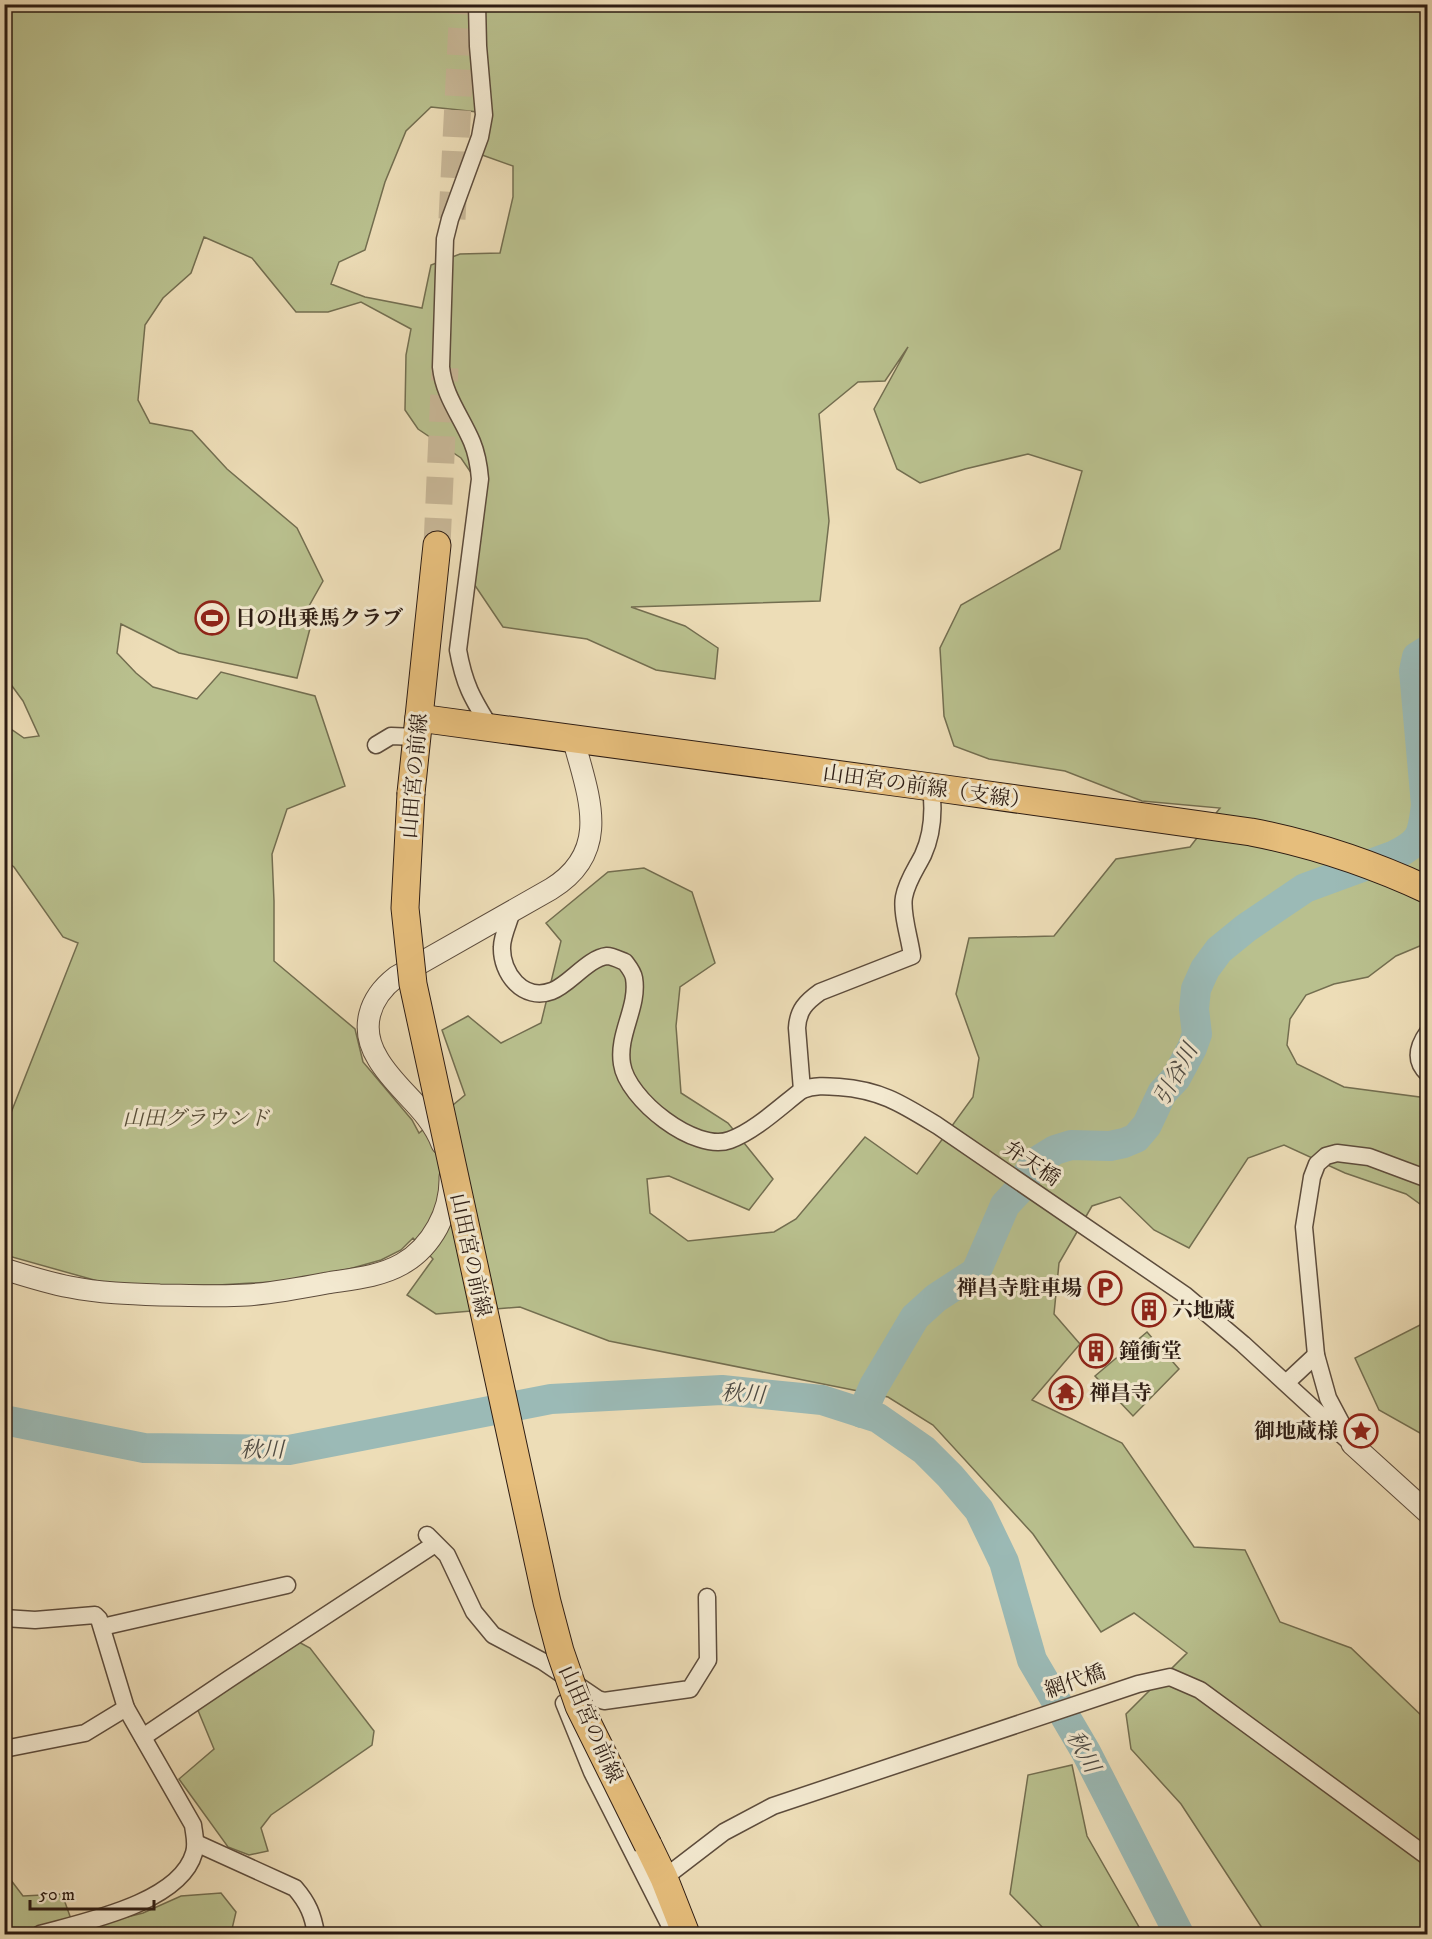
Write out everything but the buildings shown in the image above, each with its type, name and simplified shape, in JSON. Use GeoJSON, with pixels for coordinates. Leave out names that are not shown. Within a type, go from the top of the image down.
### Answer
{"type":"FeatureCollection","features":[{"type":"Feature","properties":{"kind":"main road","name":"山田宮の前線"},"geometry":{"type":"LineString","coordinates":[[436,545],[411,793],[405,908],[415,1000],[547,1602],[560,1651],[579,1706],[664,1878],[685,1930]]}},
{"type":"Feature","properties":{"kind":"main road","name":"山田宮の前線（支線）"},"geometry":{"type":"LineString","coordinates":[[417,728],[490,727],[1282,838],[1363,862],[1428,890]]}},
{"type":"Feature","properties":{"kind":"street"},"geometry":{"type":"LineString","coordinates":[[477,4],[484,115],[480,137],[445,239],[441,367],[443,383],[451,404],[472,442],[478,461],[480,480],[458,650],[468,691],[490,727]]}},
{"type":"Feature","properties":{"kind":"street"},"geometry":{"type":"LineString","coordinates":[[376,746],[391,736],[417,728]]}},
{"type":"Feature","properties":{"kind":"street"},"geometry":{"type":"LineString","coordinates":[[4,1269],[69,1287],[105,1293],[217,1296],[253,1294],[370,1276],[404,1263],[427,1243],[439,1224],[450,1191],[450,1168],[437,1132],[425,1113],[376,1056],[369,1039],[370,1012],[381,991],[396,977],[566,879],[578,866],[588,846],[592,825],[573,738]]}},
{"type":"Feature","properties":{"kind":"street"},"geometry":{"type":"LineString","coordinates":[[512,911],[501,946],[505,968],[511,979],[523,989],[540,993],[553,991],[591,963],[607,956],[625,962],[634,977],[634,999],[622,1037],[622,1066],[640,1098],[659,1116],[681,1130],[706,1141],[731,1140],[747,1131],[802,1090],[797,1028],[797,1018],[801,1008],[820,992],[912,957],[903,900],[908,882],[929,842],[933,799],[931,787]]}},
{"type":"Feature","properties":{"kind":"street"},"geometry":{"type":"LineString","coordinates":[[1428,1032],[1418,1048],[1418,1059],[1422,1069],[1428,1074]]}},
{"type":"Feature","properties":{"kind":"street","name":"弁天橋"},"geometry":{"type":"LineString","coordinates":[[802,1090],[811,1086],[859,1089],[884,1096],[911,1109],[1185,1295],[1352,1444]]}},
{"type":"Feature","properties":{"kind":"street"},"geometry":{"type":"LineString","coordinates":[[1428,1179],[1369,1157],[1337,1153],[1326,1156],[1317,1164],[1312,1178],[1304,1227],[1316,1355],[1328,1398],[1352,1444],[1428,1513]]}},
{"type":"Feature","properties":{"kind":"street"},"geometry":{"type":"LineString","coordinates":[[1286,1383],[1316,1355]]}},
{"type":"Feature","properties":{"kind":"street"},"geometry":{"type":"LineString","coordinates":[[143,1737],[431,1539],[447,1555],[474,1612],[493,1635],[542,1661],[551,1669],[604,1701],[690,1689],[708,1660],[707,1597]]}},
{"type":"Feature","properties":{"kind":"street"},"geometry":{"type":"LineString","coordinates":[[102,1627],[287,1585]]}},
{"type":"Feature","properties":{"kind":"street"},"geometry":{"type":"LineString","coordinates":[[4,1618],[35,1620],[95,1615],[99,1619],[126,1708],[193,1825],[196,1844],[194,1855],[185,1870],[159,1893],[126,1909],[40,1935]]}},
{"type":"Feature","properties":{"kind":"street"},"geometry":{"type":"LineString","coordinates":[[551,1669],[592,1772],[643,1875],[669,1924],[685,1930]]}},
{"type":"Feature","properties":{"kind":"street","name":"網代橋"},"geometry":{"type":"LineString","coordinates":[[664,1878],[724,1832],[774,1806],[1138,1684],[1170,1677],[1200,1690],[1428,1857]]}},
{"type":"Feature","properties":{"kind":"street"},"geometry":{"type":"LineString","coordinates":[[4,1749],[85,1733],[126,1708]]}},
{"type":"Feature","properties":{"kind":"street"},"geometry":{"type":"LineString","coordinates":[[196,1844],[296,1888],[306,1900],[314,1917],[316,1935]]}},
{"type":"Feature","properties":{"kind":"green space","name":"山田グラウンド"},"geometry":{"type":"Polygon","coordinates":[[[5,5],[1427,5],[1427,943],[1396,956],[1368,977],[1334,984],[1306,995],[1290,1019],[1287,1045],[1297,1064],[1344,1087],[1427,1098],[1427,1209],[1406,1194],[1345,1173],[1284,1145],[1248,1158],[1189,1248],[1154,1230],[1120,1197],[1092,1206],[1059,1263],[1054,1314],[1080,1344],[1032,1400],[1122,1443],[1194,1547],[1245,1550],[1280,1622],[1351,1648],[1425,1719],[1428,1725],[1427,1934],[1266,1934],[1181,1804],[1131,1749],[1126,1714],[1187,1653],[1134,1613],[1101,1632],[1033,1534],[933,1425],[888,1397],[609,1341],[520,1307],[436,1314],[407,1295],[433,1259],[413,1238],[401,1250],[381,1260],[349,1269],[288,1281],[218,1285],[112,1285],[5,1255],[5,1128],[78,943],[63,937],[14,867],[5,860],[5,725],[24,738],[39,736],[23,701],[4,675],[5,5]],[[431,107],[406,131],[385,182],[365,250],[339,262],[331,284],[365,297],[422,308],[431,265],[460,254],[500,253],[513,197],[513,166],[482,155],[487,113],[431,107]],[[204,237],[191,273],[163,298],[145,325],[138,400],[150,423],[192,431],[227,469],[297,528],[323,581],[304,615],[313,617],[297,678],[179,653],[121,624],[117,653],[153,687],[197,699],[221,672],[315,696],[345,786],[287,809],[272,854],[274,961],[355,1029],[363,1062],[412,1120],[419,1133],[465,1095],[442,1030],[468,1016],[501,1043],[541,1023],[561,941],[546,923],[608,872],[644,868],[692,892],[715,963],[680,987],[676,1026],[681,1093],[728,1123],[773,1179],[749,1210],[669,1176],[647,1179],[650,1213],[688,1241],[774,1232],[796,1219],[865,1137],[917,1174],[973,1097],[979,1058],[956,994],[969,938],[1054,936],[1116,859],[1190,847],[1220,808],[1142,801],[1065,771],[989,759],[954,746],[944,716],[940,648],[961,605],[1060,549],[1082,471],[1028,454],[965,469],[920,483],[897,469],[874,409],[908,347],[885,381],[858,382],[819,414],[829,521],[820,601],[631,607],[685,626],[718,648],[715,679],[656,670],[587,639],[503,627],[474,584],[474,477],[461,458],[418,429],[405,410],[406,355],[411,329],[361,302],[328,312],[296,312],[252,258],[204,237]]]}},
{"type":"Feature","properties":{"kind":"green space"},"geometry":{"type":"Polygon","coordinates":[[[1428,1323],[1427,1437],[1379,1410],[1355,1358],[1428,1323]]]}},
{"type":"Feature","properties":{"kind":"green space"},"geometry":{"type":"Polygon","coordinates":[[[1147,1332],[1179,1369],[1133,1416],[1095,1376],[1147,1332]]]}},
{"type":"Feature","properties":{"kind":"green space"},"geometry":{"type":"Polygon","coordinates":[[[295,1640],[310,1648],[374,1731],[372,1745],[271,1815],[261,1828],[268,1851],[249,1855],[228,1847],[179,1779],[214,1749],[197,1708],[295,1640]]]}},
{"type":"Feature","properties":{"kind":"green space"},"geometry":{"type":"Polygon","coordinates":[[[1072,1765],[1087,1836],[1143,1934],[1049,1934],[1010,1894],[1028,1775],[1072,1765]]]}},
{"type":"Feature","properties":{"kind":"green space"},"geometry":{"type":"Polygon","coordinates":[[[4,1871],[23,1896],[62,1894],[75,1930],[143,1913],[181,1896],[221,1893],[236,1912],[232,1929],[222,1934],[5,1934],[4,1871]]]}},
{"type":"Feature","properties":{"kind":"waterway","name":"引谷川"},"geometry":{"type":"LineString","coordinates":[[862,1413],[874,1386],[915,1317],[936,1298],[976,1272],[1005,1205],[1018,1191],[1034,1163],[1055,1150],[1071,1145],[1110,1146],[1124,1143],[1136,1138],[1147,1125],[1162,1093],[1176,1078],[1192,1048],[1197,1034],[1194,1009],[1196,989],[1205,969],[1219,950],[1246,928],[1305,888],[1395,855],[1420,836],[1426,805],[1414,671],[1417,657],[1428,650]]}},
{"type":"Feature","properties":{"kind":"waterway","name":"秋川"},"geometry":{"type":"LineString","coordinates":[[4,1420],[144,1448],[289,1450],[551,1399],[722,1390],[822,1400],[878,1418],[924,1450],[979,1510],[1004,1562],[1032,1660],[1086,1752],[1179,1934]]}},
{"type":"Feature","properties":{"kind":"tunnel"},"geometry":{"type":"LineString","coordinates":[[452,219],[463,4]]}},
{"type":"Feature","properties":{"kind":"tunnel"},"geometry":{"type":"LineString","coordinates":[[437,545],[445,368]]}},
{"type":"Feature","properties":{"kind":"place","name":"日の出乗馬クラブ"},"geometry":{"type":"Point","coordinates":[212,618]}},
{"type":"Feature","properties":{"kind":"place","name":"禅昌寺駐車場"},"geometry":{"type":"Point","coordinates":[1105,1288]}},
{"type":"Feature","properties":{"kind":"place","name":"六地蔵"},"geometry":{"type":"Point","coordinates":[1149,1310]}},
{"type":"Feature","properties":{"kind":"place","name":"鐘衝堂"},"geometry":{"type":"Point","coordinates":[1096,1351]}},
{"type":"Feature","properties":{"kind":"place","name":"禅昌寺"},"geometry":{"type":"Point","coordinates":[1066,1393]}},
{"type":"Feature","properties":{"kind":"place","name":"御地蔵様"},"geometry":{"type":"Point","coordinates":[1361,1431]}}]}
